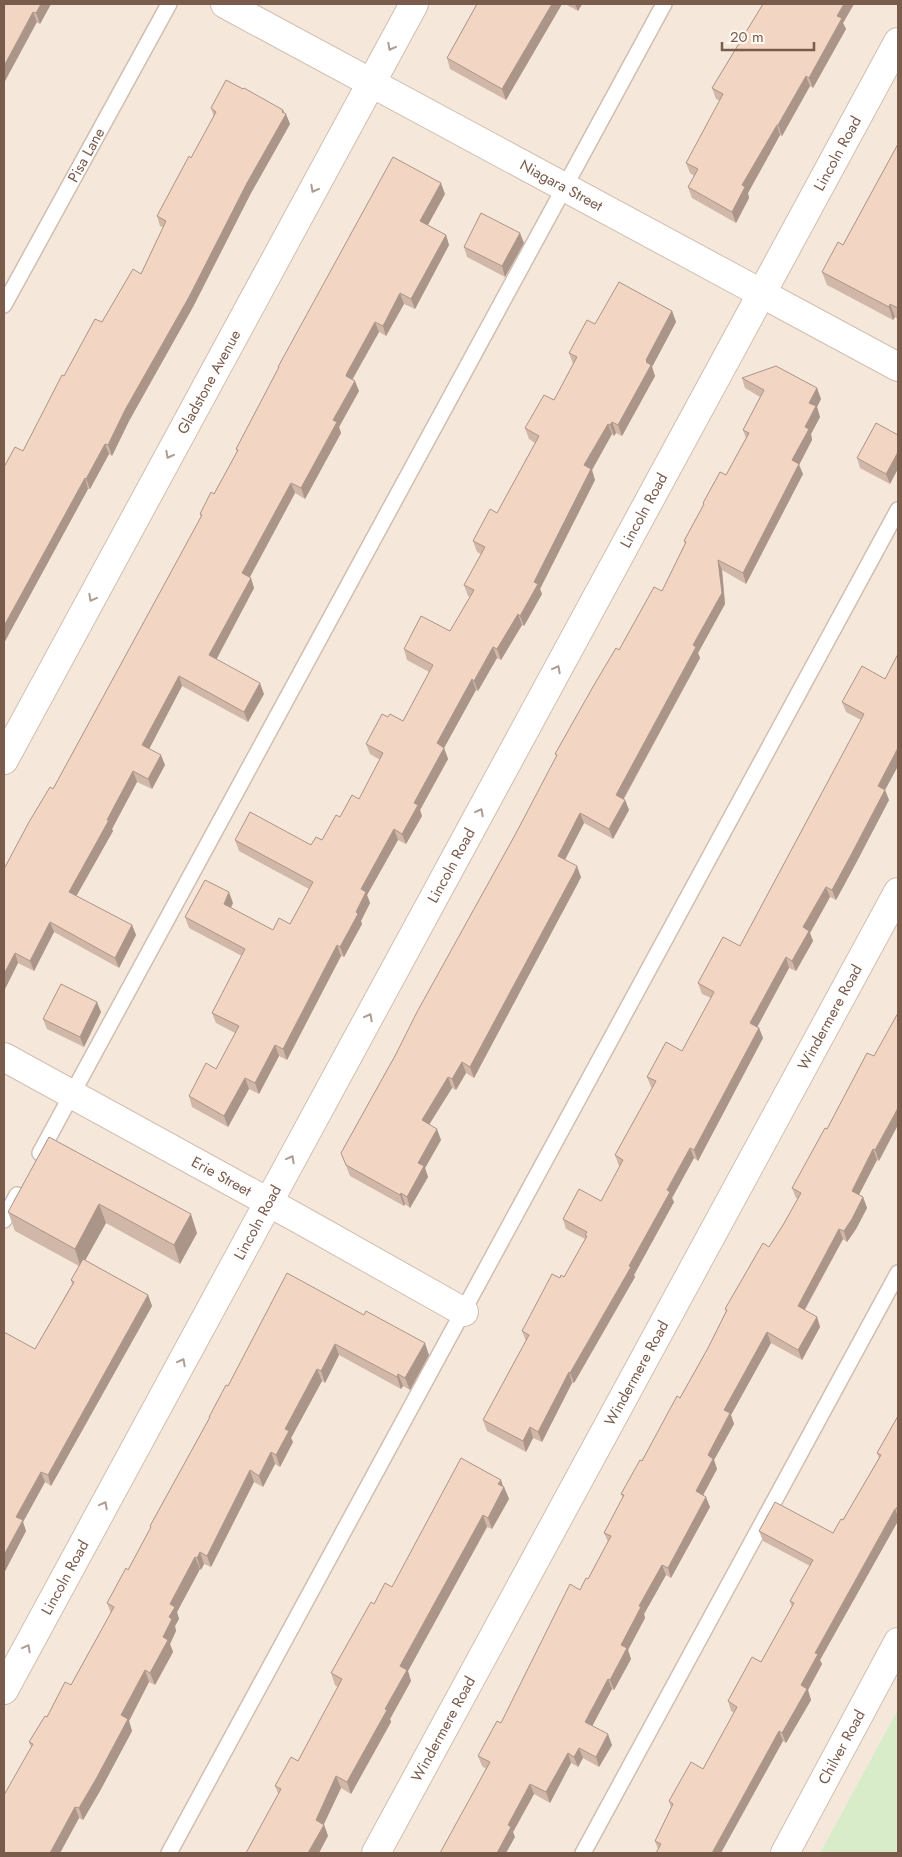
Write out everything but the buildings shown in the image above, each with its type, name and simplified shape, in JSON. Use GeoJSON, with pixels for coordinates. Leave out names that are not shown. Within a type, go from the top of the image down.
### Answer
{"type":"FeatureCollection","features":[{"type":"Feature","properties":{"kind":"street","name":"Niagara Street"},"geometry":{"type":"LineString","coordinates":[[226,4],[898,367]]}},
{"type":"Feature","properties":{"kind":"street","name":"Gladstone Avenue"},"geometry":{"type":"LineString","coordinates":[[4,760],[414,4]]}},
{"type":"Feature","properties":{"kind":"street","name":"Lincoln Road"},"geometry":{"type":"LineString","coordinates":[[4,1690],[898,42]]}},
{"type":"Feature","properties":{"kind":"street","name":"Windermere Road"},"geometry":{"type":"LineString","coordinates":[[376,1853],[898,892]]}},
{"type":"Feature","properties":{"kind":"street","name":"Erie Street"},"geometry":{"type":"LineString","coordinates":[[4,1058],[268,1202],[464,1312]]}},
{"type":"Feature","properties":{"kind":"street","name":"Chilver Road"},"geometry":{"type":"LineString","coordinates":[[785,1853],[898,1642]]}},
{"type":"Feature","properties":{"kind":"lane","name":"Pisa Lane"},"geometry":{"type":"LineString","coordinates":[[4,305],[169,4]]}},
{"type":"Feature","properties":{"kind":"lane"},"geometry":{"type":"LineString","coordinates":[[32,1169],[664,4]]}},
{"type":"Feature","properties":{"kind":"lane"},"geometry":{"type":"LineString","coordinates":[[169,1853],[898,510]]}},
{"type":"Feature","properties":{"kind":"lane"},"geometry":{"type":"LineString","coordinates":[[4,1220],[22,1186]]}},
{"type":"Feature","properties":{"kind":"lane"},"geometry":{"type":"LineString","coordinates":[[583,1853],[898,1273]]}},
{"type":"Feature","properties":{"kind":"shaded area"},"geometry":{"type":"Polygon","coordinates":[[[4,4],[898,4],[898,1709],[820,1853],[4,1853],[4,4]]]}},
{"type":"Feature","properties":{"kind":"green space"},"geometry":{"type":"Polygon","coordinates":[[[898,1709],[898,1853],[820,1853],[898,1709]]]}}]}
